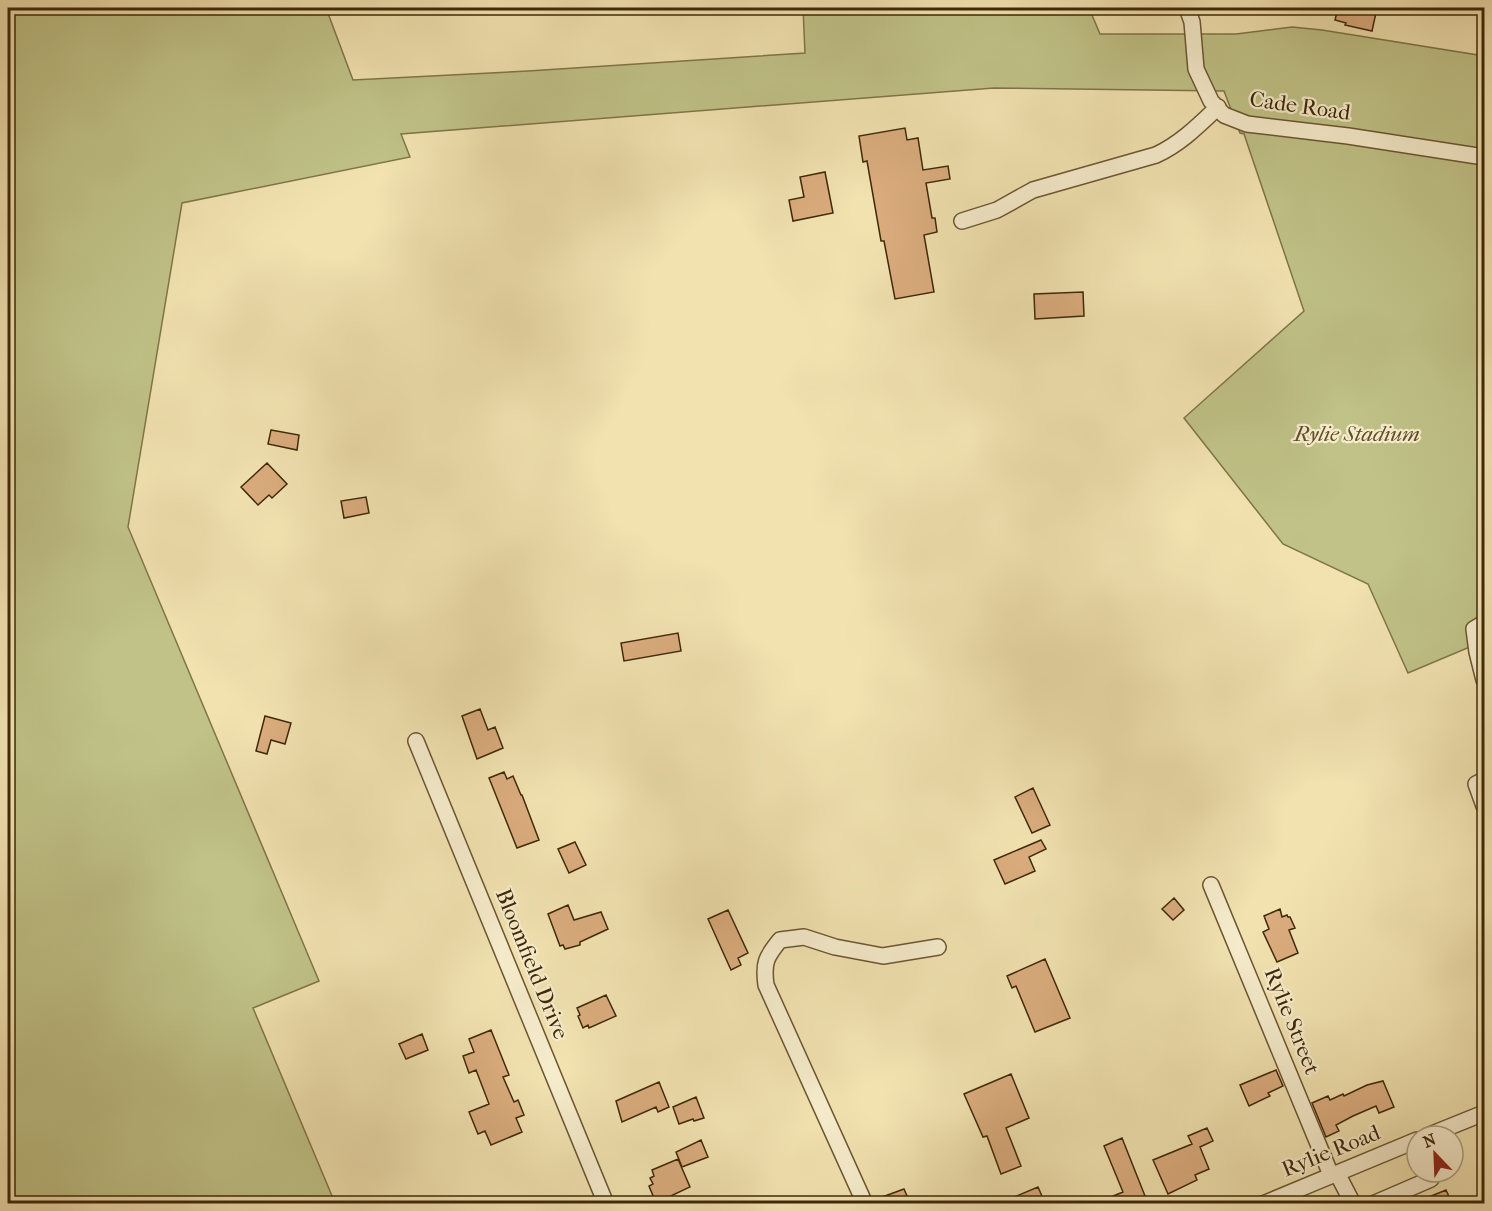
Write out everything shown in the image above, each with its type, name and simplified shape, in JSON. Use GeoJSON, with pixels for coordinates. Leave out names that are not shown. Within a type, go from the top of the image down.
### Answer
{"type":"FeatureCollection","features":[{"type":"Feature","properties":{"kind":"street","name":"Cade Road"},"geometry":{"type":"LineString","coordinates":[[1187,8],[1192,22],[1196,69],[1211,101],[1224,115],[1247,124],[1348,136],[1485,157]]}},
{"type":"Feature","properties":{"kind":"street"},"geometry":{"type":"LineString","coordinates":[[962,220],[997,210],[1033,190],[1170,149],[1218,107]]}},
{"type":"Feature","properties":{"kind":"street"},"geometry":{"type":"LineString","coordinates":[[1485,623],[1474,629],[1477,652],[1485,680]]}},
{"type":"Feature","properties":{"kind":"street","name":"Bloomfield Drive"},"geometry":{"type":"LineString","coordinates":[[416,741],[606,1203]]}},
{"type":"Feature","properties":{"kind":"street"},"geometry":{"type":"LineString","coordinates":[[1485,780],[1476,784],[1485,806]]}},
{"type":"Feature","properties":{"kind":"street","name":"Rylie Street"},"geometry":{"type":"LineString","coordinates":[[1211,885],[1334,1174],[1353,1203]]}},
{"type":"Feature","properties":{"kind":"street"},"geometry":{"type":"LineString","coordinates":[[865,1203],[766,984],[764,970],[767,956],[780,940],[804,938],[835,947],[884,956],[938,948]]}},
{"type":"Feature","properties":{"kind":"street"},"geometry":{"type":"LineString","coordinates":[[1457,1124],[1485,1113]]}},
{"type":"Feature","properties":{"kind":"street","name":"Rylie Road"},"geometry":{"type":"LineString","coordinates":[[1263,1203],[1405,1145]]}},
{"type":"Feature","properties":{"kind":"street"},"geometry":{"type":"LineString","coordinates":[[1373,1203],[1419,1184]]}},
{"type":"Feature","properties":{"kind":"green space","name":"Rylie Stadium"},"geometry":{"type":"Polygon","coordinates":[[[8,8],[326,8],[353,80],[805,53],[803,8],[1089,8],[1100,34],[1236,34],[1292,27],[1484,56],[1484,641],[1408,673],[1368,584],[1283,544],[1184,418],[1304,311],[1244,134],[1240,133],[1224,91],[994,88],[401,134],[410,157],[182,203],[128,527],[319,981],[253,1008],[335,1203],[8,1203],[8,8]]]}},
{"type":"Feature","properties":{"kind":"building"},"geometry":{"type":"Polygon","coordinates":[[[1338,8],[1377,8],[1372,31],[1345,25],[1346,23],[1335,20],[1338,8]]]}},
{"type":"Feature","properties":{"kind":"building"},"geometry":{"type":"Polygon","coordinates":[[[905,128],[907,140],[918,138],[923,170],[948,166],[950,179],[926,183],[932,218],[935,218],[937,232],[924,235],[934,292],[895,299],[884,241],[881,241],[867,161],[863,162],[859,136],[905,128]]]}},
{"type":"Feature","properties":{"kind":"building"},"geometry":{"type":"Polygon","coordinates":[[[825,172],[833,213],[793,221],[789,200],[804,197],[800,177],[825,172]]]}},
{"type":"Feature","properties":{"kind":"building"},"geometry":{"type":"Polygon","coordinates":[[[1083,292],[1084,316],[1035,319],[1034,294],[1083,292]]]}},
{"type":"Feature","properties":{"kind":"building"},"geometry":{"type":"Polygon","coordinates":[[[271,430],[299,435],[297,450],[268,444],[271,430]]]}},
{"type":"Feature","properties":{"kind":"building"},"geometry":{"type":"Polygon","coordinates":[[[267,463],[287,484],[272,498],[269,495],[258,505],[241,487],[267,463]]]}},
{"type":"Feature","properties":{"kind":"building"},"geometry":{"type":"Polygon","coordinates":[[[366,497],[369,513],[344,518],[341,501],[366,497]]]}},
{"type":"Feature","properties":{"kind":"building"},"geometry":{"type":"Polygon","coordinates":[[[678,633],[681,651],[624,661],[621,643],[678,633]]]}},
{"type":"Feature","properties":{"kind":"building"},"geometry":{"type":"Polygon","coordinates":[[[480,709],[488,730],[495,727],[503,748],[477,759],[462,716],[480,709]]]}},
{"type":"Feature","properties":{"kind":"building"},"geometry":{"type":"Polygon","coordinates":[[[265,716],[291,723],[285,744],[271,740],[267,754],[256,751],[265,716]]]}},
{"type":"Feature","properties":{"kind":"building"},"geometry":{"type":"Polygon","coordinates":[[[504,772],[507,779],[513,776],[539,840],[517,848],[489,778],[504,772]]]}},
{"type":"Feature","properties":{"kind":"building"},"geometry":{"type":"Polygon","coordinates":[[[1033,788],[1050,825],[1032,833],[1015,797],[1033,788]]]}},
{"type":"Feature","properties":{"kind":"building"},"geometry":{"type":"Polygon","coordinates":[[[1041,840],[1046,849],[1029,857],[1035,871],[1005,884],[994,860],[1041,840]]]}},
{"type":"Feature","properties":{"kind":"building"},"geometry":{"type":"Polygon","coordinates":[[[575,842],[586,865],[569,873],[558,849],[575,842]]]}},
{"type":"Feature","properties":{"kind":"building"},"geometry":{"type":"Polygon","coordinates":[[[1174,898],[1184,910],[1173,920],[1162,909],[1174,898]]]}},
{"type":"Feature","properties":{"kind":"building"},"geometry":{"type":"Polygon","coordinates":[[[568,905],[574,920],[601,912],[608,929],[580,942],[580,945],[565,949],[563,945],[560,946],[548,914],[568,905]]]}},
{"type":"Feature","properties":{"kind":"building"},"geometry":{"type":"Polygon","coordinates":[[[1280,909],[1282,917],[1287,915],[1290,917],[1295,928],[1289,930],[1298,953],[1277,962],[1263,932],[1269,929],[1264,916],[1280,909]]]}},
{"type":"Feature","properties":{"kind":"building"},"geometry":{"type":"Polygon","coordinates":[[[728,910],[748,953],[738,958],[741,965],[731,970],[708,919],[728,910]]]}},
{"type":"Feature","properties":{"kind":"building"},"geometry":{"type":"Polygon","coordinates":[[[1045,959],[1070,1018],[1035,1032],[1016,986],[1012,988],[1007,976],[1045,959]]]}},
{"type":"Feature","properties":{"kind":"building"},"geometry":{"type":"Polygon","coordinates":[[[606,995],[616,1016],[589,1028],[588,1025],[583,1028],[577,1008],[606,995]]]}},
{"type":"Feature","properties":{"kind":"building"},"geometry":{"type":"Polygon","coordinates":[[[491,1030],[509,1075],[503,1077],[514,1102],[518,1100],[524,1115],[516,1118],[522,1132],[491,1145],[485,1131],[478,1134],[469,1112],[489,1104],[476,1070],[469,1073],[463,1056],[474,1052],[469,1039],[491,1030]]]}},
{"type":"Feature","properties":{"kind":"building"},"geometry":{"type":"Polygon","coordinates":[[[422,1034],[428,1050],[406,1059],[399,1044],[422,1034]]]}},
{"type":"Feature","properties":{"kind":"building"},"geometry":{"type":"Polygon","coordinates":[[[1276,1070],[1283,1086],[1268,1093],[1270,1096],[1249,1106],[1240,1085],[1276,1070]]]}},
{"type":"Feature","properties":{"kind":"building"},"geometry":{"type":"Polygon","coordinates":[[[1011,1074],[1029,1118],[1006,1128],[1021,1166],[1001,1174],[987,1136],[983,1137],[964,1094],[1011,1074]]]}},
{"type":"Feature","properties":{"kind":"building"},"geometry":{"type":"Polygon","coordinates":[[[1383,1081],[1394,1107],[1379,1113],[1376,1106],[1353,1116],[1336,1125],[1339,1131],[1326,1137],[1312,1103],[1328,1096],[1330,1100],[1343,1094],[1344,1096],[1367,1085],[1383,1081]]]}},
{"type":"Feature","properties":{"kind":"building"},"geometry":{"type":"Polygon","coordinates":[[[659,1082],[669,1107],[658,1112],[656,1107],[622,1122],[616,1101],[659,1082]]]}},
{"type":"Feature","properties":{"kind":"building"},"geometry":{"type":"Polygon","coordinates":[[[696,1097],[704,1118],[679,1124],[673,1107],[696,1097]]]}},
{"type":"Feature","properties":{"kind":"building"},"geometry":{"type":"Polygon","coordinates":[[[1207,1128],[1213,1141],[1200,1147],[1209,1169],[1195,1175],[1197,1180],[1168,1194],[1153,1160],[1192,1144],[1188,1136],[1207,1128]]]}},
{"type":"Feature","properties":{"kind":"building"},"geometry":{"type":"Polygon","coordinates":[[[1122,1138],[1147,1201],[1096,1203],[1123,1192],[1104,1146],[1122,1138]]]}},
{"type":"Feature","properties":{"kind":"building"},"geometry":{"type":"Polygon","coordinates":[[[701,1140],[708,1157],[682,1167],[676,1152],[701,1140]]]}},
{"type":"Feature","properties":{"kind":"building"},"geometry":{"type":"Polygon","coordinates":[[[678,1159],[690,1187],[656,1203],[649,1186],[653,1184],[650,1178],[654,1176],[652,1170],[678,1159]]]}},
{"type":"Feature","properties":{"kind":"building"},"geometry":{"type":"Polygon","coordinates":[[[1038,1187],[1045,1203],[1000,1203],[1038,1187]]]}},
{"type":"Feature","properties":{"kind":"building"},"geometry":{"type":"Polygon","coordinates":[[[904,1189],[910,1203],[875,1203],[874,1200],[904,1189]]]}},
{"type":"Feature","properties":{"kind":"building"},"geometry":{"type":"Polygon","coordinates":[[[1446,1190],[1452,1203],[1414,1203],[1446,1190]]]}}]}
